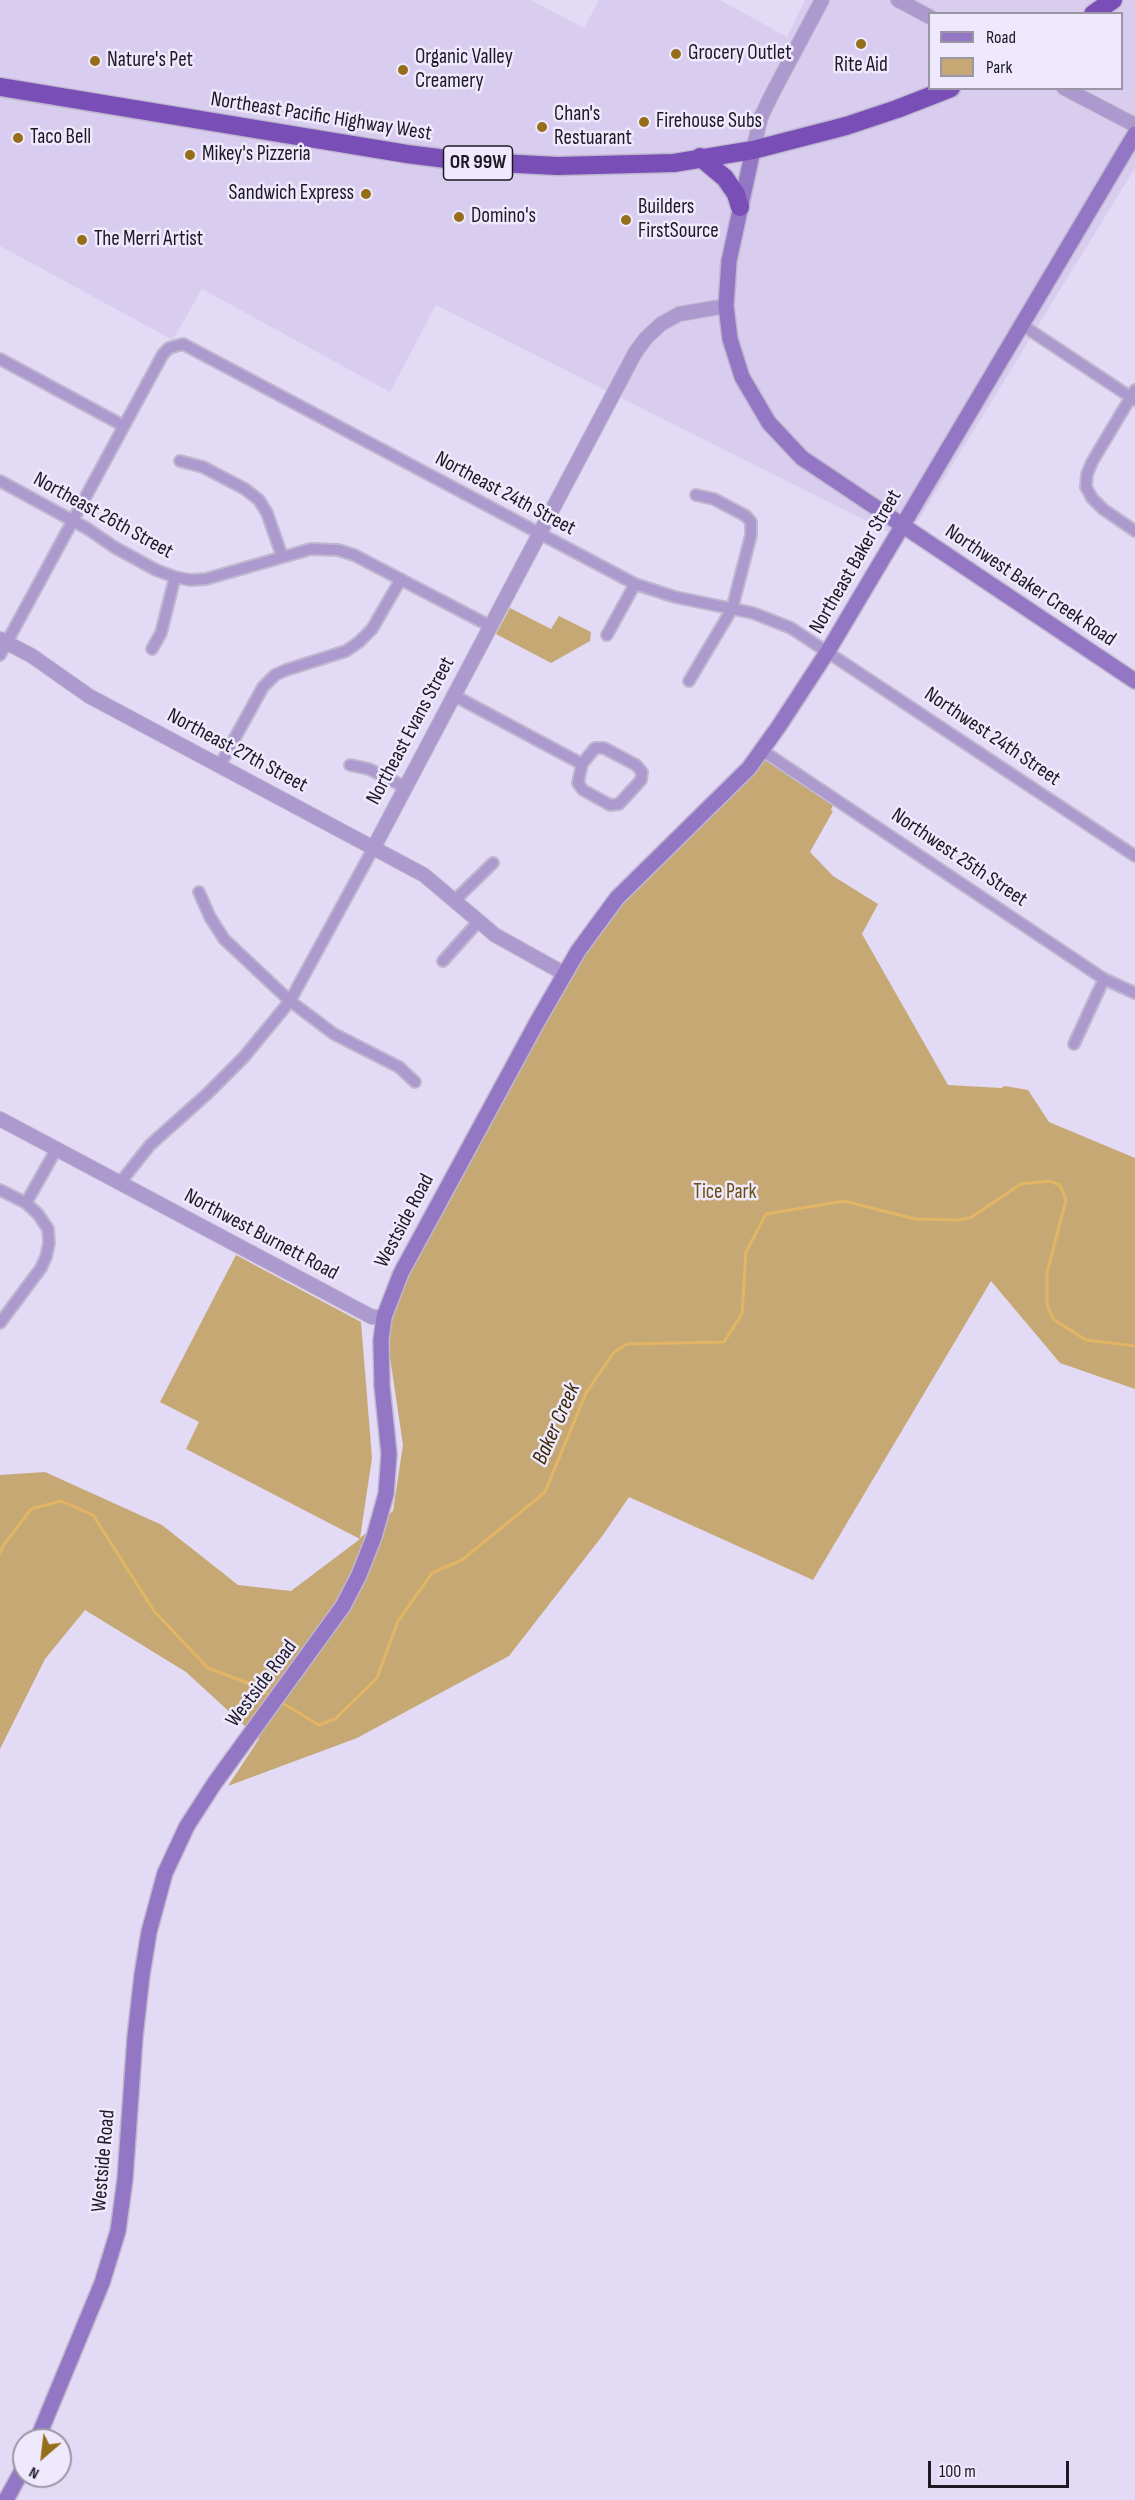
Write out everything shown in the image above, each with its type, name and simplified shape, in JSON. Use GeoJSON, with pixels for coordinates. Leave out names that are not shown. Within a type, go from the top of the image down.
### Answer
{"type":"FeatureCollection","features":[{"type":"Feature","properties":{"kind":"highway"},"geometry":{"type":"LineString","coordinates":[[1096,12],[1113,0]]}},
{"type":"Feature","properties":{"kind":"highway","name":"Northeast Pacific Highway West"},"geometry":{"type":"LineString","coordinates":[[0,87],[462,161],[549,166],[674,163],[753,150],[846,126],[946,90]]}},
{"type":"Feature","properties":{"kind":"highway"},"geometry":{"type":"LineString","coordinates":[[700,158],[725,178],[736,194],[740,207]]}},
{"type":"Feature","properties":{"kind":"main road","name":"Northeast Baker Street"},"geometry":{"type":"LineString","coordinates":[[565,974],[587,938],[617,898],[730,788],[763,751],[828,651],[1135,134]]}},
{"type":"Feature","properties":{"kind":"main road","name":"Northwest Baker Creek Road"},"geometry":{"type":"LineString","coordinates":[[753,150],[729,261],[726,306],[730,339],[742,377],[769,423],[802,458],[1135,681]]}},
{"type":"Feature","properties":{"kind":"main road","name":"Westside Road"},"geometry":{"type":"LineString","coordinates":[[42,2428],[102,2283],[118,2231],[125,2179],[136,2028],[148,1943],[158,1896],[177,1845],[214,1784],[308,1658],[330,1626],[359,1575],[374,1538],[386,1494],[389,1454],[381,1368],[384,1317],[391,1296],[412,1250],[565,974]]}},
{"type":"Feature","properties":{"kind":"street"},"geometry":{"type":"LineString","coordinates":[[753,150],[761,117],[822,0]]}},
{"type":"Feature","properties":{"kind":"street"},"geometry":{"type":"LineString","coordinates":[[898,0],[928,16]]}},
{"type":"Feature","properties":{"kind":"street"},"geometry":{"type":"LineString","coordinates":[[1068,90],[1135,125]]}},
{"type":"Feature","properties":{"kind":"street","name":"Northeast Evans Street"},"geometry":{"type":"LineString","coordinates":[[120,1183],[150,1145],[244,1057],[290,1001],[635,353],[646,338],[661,324],[679,314],[696,309],[726,306]]}},
{"type":"Feature","properties":{"kind":"street"},"geometry":{"type":"LineString","coordinates":[[1022,325],[1134,396],[1092,462],[1087,474],[1086,487],[1092,498],[1103,509],[1135,531]]}},
{"type":"Feature","properties":{"kind":"street","name":"Northeast 24th Street"},"geometry":{"type":"LineString","coordinates":[[124,426],[163,354],[175,345],[183,344],[635,584],[675,597],[773,619],[828,651]]}},
{"type":"Feature","properties":{"kind":"street"},"geometry":{"type":"LineString","coordinates":[[0,359],[124,426],[2,646]]}},
{"type":"Feature","properties":{"kind":"street"},"geometry":{"type":"LineString","coordinates":[[180,461],[203,467],[245,489],[259,500],[267,513],[282,556]]}},
{"type":"Feature","properties":{"kind":"street","name":"Northeast 26th Street"},"geometry":{"type":"LineString","coordinates":[[0,481],[73,521],[114,547],[156,570],[175,577],[189,580],[206,579],[311,549],[338,550],[354,555],[490,626]]}},
{"type":"Feature","properties":{"kind":"street"},"geometry":{"type":"LineString","coordinates":[[689,681],[732,609],[752,535],[751,522],[746,516],[714,499],[696,495]]}},
{"type":"Feature","properties":{"kind":"street"},"geometry":{"type":"LineString","coordinates":[[152,649],[161,633],[175,577]]}},
{"type":"Feature","properties":{"kind":"street"},"geometry":{"type":"LineString","coordinates":[[220,765],[263,687],[286,670],[346,651],[359,642],[377,622],[401,579]]}},
{"type":"Feature","properties":{"kind":"street"},"geometry":{"type":"LineString","coordinates":[[607,635],[635,584]]}},
{"type":"Feature","properties":{"kind":"street","name":"Northeast 27th Street"},"geometry":{"type":"LineString","coordinates":[[2,646],[32,657],[83,693],[424,874],[478,922],[504,941],[565,974]]}},
{"type":"Feature","properties":{"kind":"street","name":"Northwest 24th Street"},"geometry":{"type":"LineString","coordinates":[[828,651],[1135,856]]}},
{"type":"Feature","properties":{"kind":"street"},"geometry":{"type":"LineString","coordinates":[[453,695],[582,764]]}},
{"type":"Feature","properties":{"kind":"street"},"geometry":{"type":"LineString","coordinates":[[595,748],[604,748],[636,765],[642,772],[641,780],[619,804],[610,805],[583,790],[578,783],[582,764],[595,748]]}},
{"type":"Feature","properties":{"kind":"street","name":"Northwest 25th Street"},"geometry":{"type":"LineString","coordinates":[[763,751],[1104,979],[1135,993]]}},
{"type":"Feature","properties":{"kind":"street"},"geometry":{"type":"LineString","coordinates":[[350,765],[369,769],[405,787]]}},
{"type":"Feature","properties":{"kind":"street"},"geometry":{"type":"LineString","coordinates":[[455,900],[493,863]]}},
{"type":"Feature","properties":{"kind":"street"},"geometry":{"type":"LineString","coordinates":[[199,892],[210,917],[224,939],[290,1001],[334,1034],[399,1066],[415,1082]]}},
{"type":"Feature","properties":{"kind":"street"},"geometry":{"type":"LineString","coordinates":[[443,961],[478,922]]}},
{"type":"Feature","properties":{"kind":"street"},"geometry":{"type":"LineString","coordinates":[[1074,1044],[1104,979]]}},
{"type":"Feature","properties":{"kind":"street","name":"Northwest Burnett Road"},"geometry":{"type":"LineString","coordinates":[[0,1119],[372,1317],[384,1317]]}},
{"type":"Feature","properties":{"kind":"street"},"geometry":{"type":"LineString","coordinates":[[26,1203],[56,1149]]}},
{"type":"Feature","properties":{"kind":"street"},"geometry":{"type":"LineString","coordinates":[[0,1190],[26,1203],[39,1214],[48,1229],[49,1243],[46,1257],[19,1300],[0,1323]]}},
{"type":"Feature","properties":{"kind":"shaded area"},"geometry":{"type":"Polygon","coordinates":[[[0,0],[531,0],[584,28],[599,0],[720,0],[787,37],[805,0],[1135,0],[1135,168],[918,521],[886,531],[436,305],[390,392],[202,289],[173,340],[0,246],[0,0]]]}},
{"type":"Feature","properties":{"kind":"green space"},"geometry":{"type":"Polygon","coordinates":[[[510,608],[551,629],[559,616],[591,632],[590,641],[551,663],[496,634],[510,608]]]}},
{"type":"Feature","properties":{"kind":"green space","name":"Tice Park"},"geometry":{"type":"Polygon","coordinates":[[[763,751],[833,805],[831,810],[833,811],[810,852],[833,876],[878,904],[862,934],[948,1085],[1001,1088],[1005,1086],[1028,1090],[1049,1122],[1135,1158],[1135,1389],[1060,1363],[991,1281],[813,1580],[629,1497],[603,1535],[509,1656],[357,1738],[228,1786],[259,1739],[186,1672],[85,1610],[45,1659],[0,1749],[0,1475],[45,1472],[162,1525],[238,1585],[291,1591],[360,1539],[186,1449],[199,1422],[160,1402],[236,1255],[361,1322],[372,1458],[360,1538],[393,1511],[403,1445],[384,1317],[534,1027],[617,898],[763,751]]]}},
{"type":"Feature","properties":{"kind":"waterway","name":"Baker Creek"},"geometry":{"type":"LineString","coordinates":[[279,1701],[319,1725],[335,1719],[377,1678],[398,1621],[432,1573],[462,1560],[545,1492],[586,1393],[614,1352],[627,1344],[724,1342],[742,1314],[746,1252],[766,1214],[844,1201],[915,1219],[957,1220],[970,1218],[1021,1184],[1049,1181],[1060,1185],[1066,1200],[1047,1273],[1047,1304],[1053,1319],[1086,1340],[1135,1346]]}},
{"type":"Feature","properties":{"kind":"waterway","name":"Baker Creek"},"geometry":{"type":"LineString","coordinates":[[0,1554],[3,1546],[31,1509],[61,1501],[93,1515],[154,1611],[208,1668],[253,1685],[271,1696]]}},
{"type":"Feature","properties":{"kind":"place","name":"Rite Aid"},"geometry":{"type":"Point","coordinates":[861,44]}},
{"type":"Feature","properties":{"kind":"place","name":"Grocery Outlet"},"geometry":{"type":"Point","coordinates":[676,54]}},
{"type":"Feature","properties":{"kind":"place","name":"Nature's Pet"},"geometry":{"type":"Point","coordinates":[95,61]}},
{"type":"Feature","properties":{"kind":"place","name":"Organic Valley Creamery"},"geometry":{"type":"Point","coordinates":[403,70]}},
{"type":"Feature","properties":{"kind":"place","name":"Firehouse Subs"},"geometry":{"type":"Point","coordinates":[644,122]}},
{"type":"Feature","properties":{"kind":"place","name":"Chan's Restuarant"},"geometry":{"type":"Point","coordinates":[542,127]}},
{"type":"Feature","properties":{"kind":"place","name":"Taco Bell"},"geometry":{"type":"Point","coordinates":[18,138]}},
{"type":"Feature","properties":{"kind":"place","name":"Mikey's Pizzeria"},"geometry":{"type":"Point","coordinates":[190,155]}},
{"type":"Feature","properties":{"kind":"place","name":"Sandwich Express"},"geometry":{"type":"Point","coordinates":[366,194]}},
{"type":"Feature","properties":{"kind":"place","name":"Domino's"},"geometry":{"type":"Point","coordinates":[459,217]}},
{"type":"Feature","properties":{"kind":"place","name":"Builders FirstSource"},"geometry":{"type":"Point","coordinates":[626,220]}},
{"type":"Feature","properties":{"kind":"place","name":"The Merri Artist"},"geometry":{"type":"Point","coordinates":[82,240]}}]}
